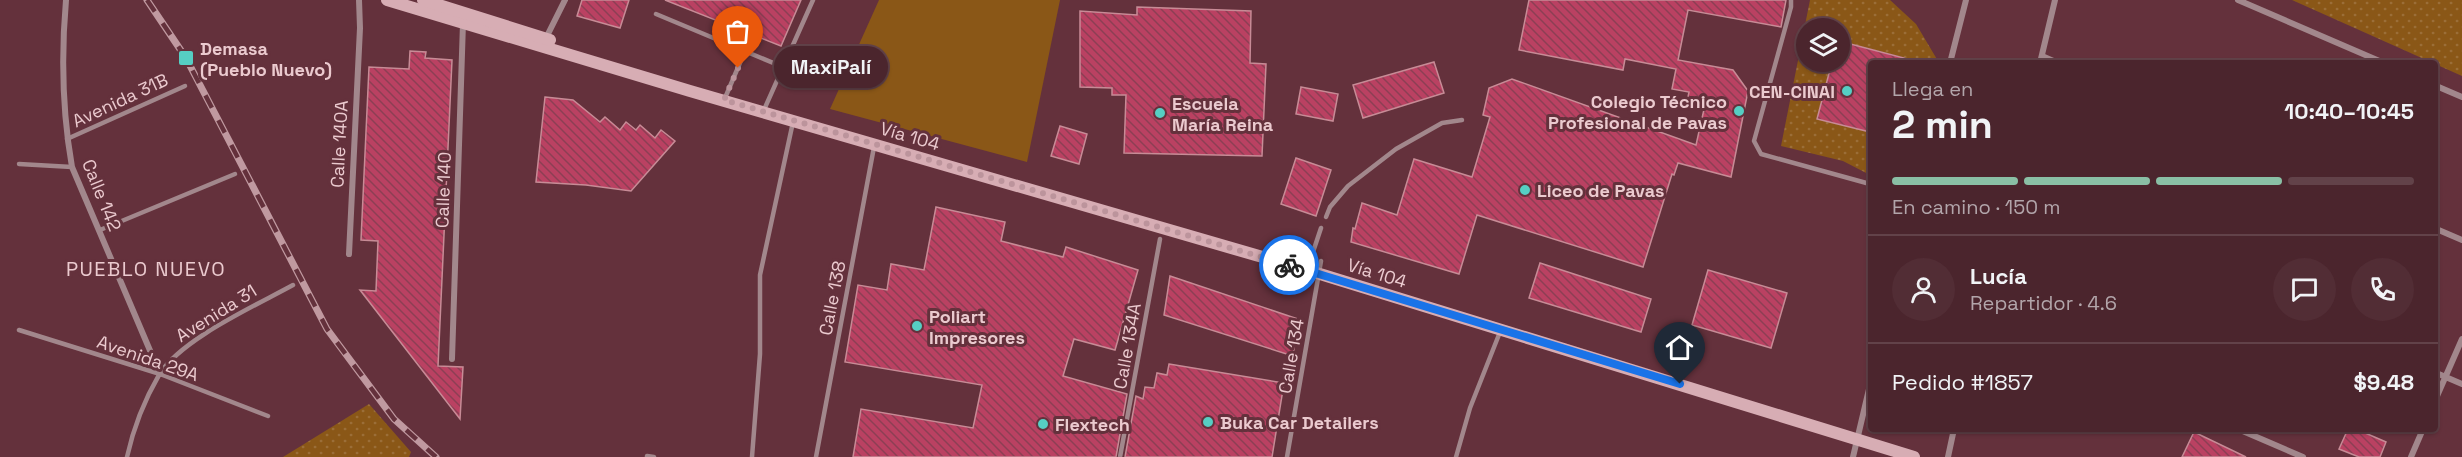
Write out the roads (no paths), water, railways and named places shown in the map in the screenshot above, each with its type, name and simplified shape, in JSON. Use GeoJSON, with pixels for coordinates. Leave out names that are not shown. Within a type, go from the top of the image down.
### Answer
{"type":"FeatureCollection","features":[{"type":"Feature","properties":{"kind":"main road","name":"Vía 104"},"geometry":{"type":"LineString","coordinates":[[387,0],[463,23],[544,42]]}},
{"type":"Feature","properties":{"kind":"main road","name":"Vía 104"},"geometry":{"type":"LineString","coordinates":[[423,0],[724,100],[1313,272],[1914,457]]}},
{"type":"Feature","properties":{"kind":"street","name":"Calle 142"},"geometry":{"type":"LineString","coordinates":[[66,0],[62,54],[72,167],[160,374]]}},
{"type":"Feature","properties":{"kind":"street","name":"Calle 140A"},"geometry":{"type":"LineString","coordinates":[[349,254],[360,28],[359,0]]}},
{"type":"Feature","properties":{"kind":"street"},"geometry":{"type":"LineString","coordinates":[[544,42],[565,0]]}},
{"type":"Feature","properties":{"kind":"street"},"geometry":{"type":"LineString","coordinates":[[1951,60],[1966,0]]}},
{"type":"Feature","properties":{"kind":"street"},"geometry":{"type":"LineString","coordinates":[[2041,59],[2055,0]]}},
{"type":"Feature","properties":{"kind":"street"},"geometry":{"type":"LineString","coordinates":[[2238,0],[2377,60]]}},
{"type":"Feature","properties":{"kind":"street","name":"Calle 140"},"geometry":{"type":"LineString","coordinates":[[452,359],[463,23]]}},
{"type":"Feature","properties":{"kind":"street"},"geometry":{"type":"LineString","coordinates":[[2438,87],[2462,97]]}},
{"type":"Feature","properties":{"kind":"street"},"geometry":{"type":"LineString","coordinates":[[2438,230],[2462,240]]}},
{"type":"Feature","properties":{"kind":"street"},"geometry":{"type":"LineString","coordinates":[[2438,394],[2462,339]]}},
{"type":"Feature","properties":{"kind":"street"},"geometry":{"type":"LineString","coordinates":[[2438,374],[2462,384]]}},
{"type":"Feature","properties":{"kind":"street"},"geometry":{"type":"LineString","coordinates":[[1852,457],[1868,393]]}},
{"type":"Feature","properties":{"kind":"street"},"geometry":{"type":"LineString","coordinates":[[1948,457],[1953,432]]}},
{"type":"Feature","properties":{"kind":"street"},"geometry":{"type":"LineString","coordinates":[[2245,432],[2303,457]]}},
{"type":"Feature","properties":{"kind":"street"},"geometry":{"type":"LineString","coordinates":[[2410,457],[2422,432]]}},
{"type":"Feature","properties":{"kind":"lane"},"geometry":{"type":"LineString","coordinates":[[762,111],[813,0]]}},
{"type":"Feature","properties":{"kind":"lane"},"geometry":{"type":"LineString","coordinates":[[1791,0],[1754,141],[1756,148],[1761,153],[1868,183]]}},
{"type":"Feature","properties":{"kind":"lane"},"geometry":{"type":"LineString","coordinates":[[656,14],[783,67]]}},
{"type":"Feature","properties":{"kind":"lane"},"geometry":{"type":"LineString","coordinates":[[724,100],[745,51]]}},
{"type":"Feature","properties":{"kind":"lane","name":"Avenida 31B"},"geometry":{"type":"LineString","coordinates":[[68,139],[185,86]]}},
{"type":"Feature","properties":{"kind":"lane"},"geometry":{"type":"LineString","coordinates":[[752,457],[760,354],[760,275],[794,120]]}},
{"type":"Feature","properties":{"kind":"lane"},"geometry":{"type":"LineString","coordinates":[[1326,216],[1330,207],[1348,186],[1396,149],[1443,123],[1462,120]]}},
{"type":"Feature","properties":{"kind":"lane","name":"Calle 138"},"geometry":{"type":"LineString","coordinates":[[816,457],[874,144]]}},
{"type":"Feature","properties":{"kind":"lane"},"geometry":{"type":"LineString","coordinates":[[19,164],[72,167]]}},
{"type":"Feature","properties":{"kind":"lane"},"geometry":{"type":"LineString","coordinates":[[100,230],[235,174]]}},
{"type":"Feature","properties":{"kind":"lane"},"geometry":{"type":"LineString","coordinates":[[1313,272],[1321,228]]}},
{"type":"Feature","properties":{"kind":"lane","name":"Calle 134A"},"geometry":{"type":"LineString","coordinates":[[1120,457],[1160,239]]}},
{"type":"Feature","properties":{"kind":"lane","name":"Calle 134"},"geometry":{"type":"LineString","coordinates":[[1287,457],[1313,272],[1321,261]]}},
{"type":"Feature","properties":{"kind":"lane","name":"Avenida 31"},"geometry":{"type":"LineString","coordinates":[[160,374],[180,352],[208,332],[293,285]]}},
{"type":"Feature","properties":{"kind":"lane","name":"Avenida 29A"},"geometry":{"type":"LineString","coordinates":[[19,330],[160,374],[268,416]]}},
{"type":"Feature","properties":{"kind":"lane"},"geometry":{"type":"LineString","coordinates":[[1456,457],[1470,408],[1502,330]]}},
{"type":"Feature","properties":{"kind":"lane"},"geometry":{"type":"LineString","coordinates":[[127,457],[137,426],[160,374]]}},
{"type":"Feature","properties":{"kind":"lane"},"geometry":{"type":"LineString","coordinates":[[647,456],[654,457]]}},
{"type":"Feature","properties":{"kind":"railway"},"geometry":{"type":"LineString","coordinates":[[147,0],[186,58],[327,329],[394,419],[436,457]]}},
{"type":"Feature","properties":{"kind":"place","name":"Demasa (Pueblo Nuevo)"},"geometry":{"type":"Point","coordinates":[186,58]}},
{"type":"Feature","properties":{"kind":"place","name":"MaxiPalí"},"geometry":{"type":"Point","coordinates":[738,68]}},
{"type":"Feature","properties":{"kind":"place","name":"CEN-CINAI"},"geometry":{"type":"Point","coordinates":[1847,91]}},
{"type":"Feature","properties":{"kind":"place","name":"Colegio Técnico Profesional de Pavas"},"geometry":{"type":"Point","coordinates":[1739,111]}},
{"type":"Feature","properties":{"kind":"place","name":"Escuela María Reina"},"geometry":{"type":"Point","coordinates":[1160,113]}},
{"type":"Feature","properties":{"kind":"place","name":"Liceo de Pavas"},"geometry":{"type":"Point","coordinates":[1525,190]}},
{"type":"Feature","properties":{"kind":"place","name":"Poliart Impresores"},"geometry":{"type":"Point","coordinates":[917,326]}},
{"type":"Feature","properties":{"kind":"place","name":"Buka Car Detailers"},"geometry":{"type":"Point","coordinates":[1208,422]}},
{"type":"Feature","properties":{"kind":"place","name":"Flextech"},"geometry":{"type":"Point","coordinates":[1043,424]}},
{"type":"Feature","properties":{"kind":"district","name":"PUEBLO NUEVO"},"geometry":{"type":"Point","coordinates":[146,269]}}]}
